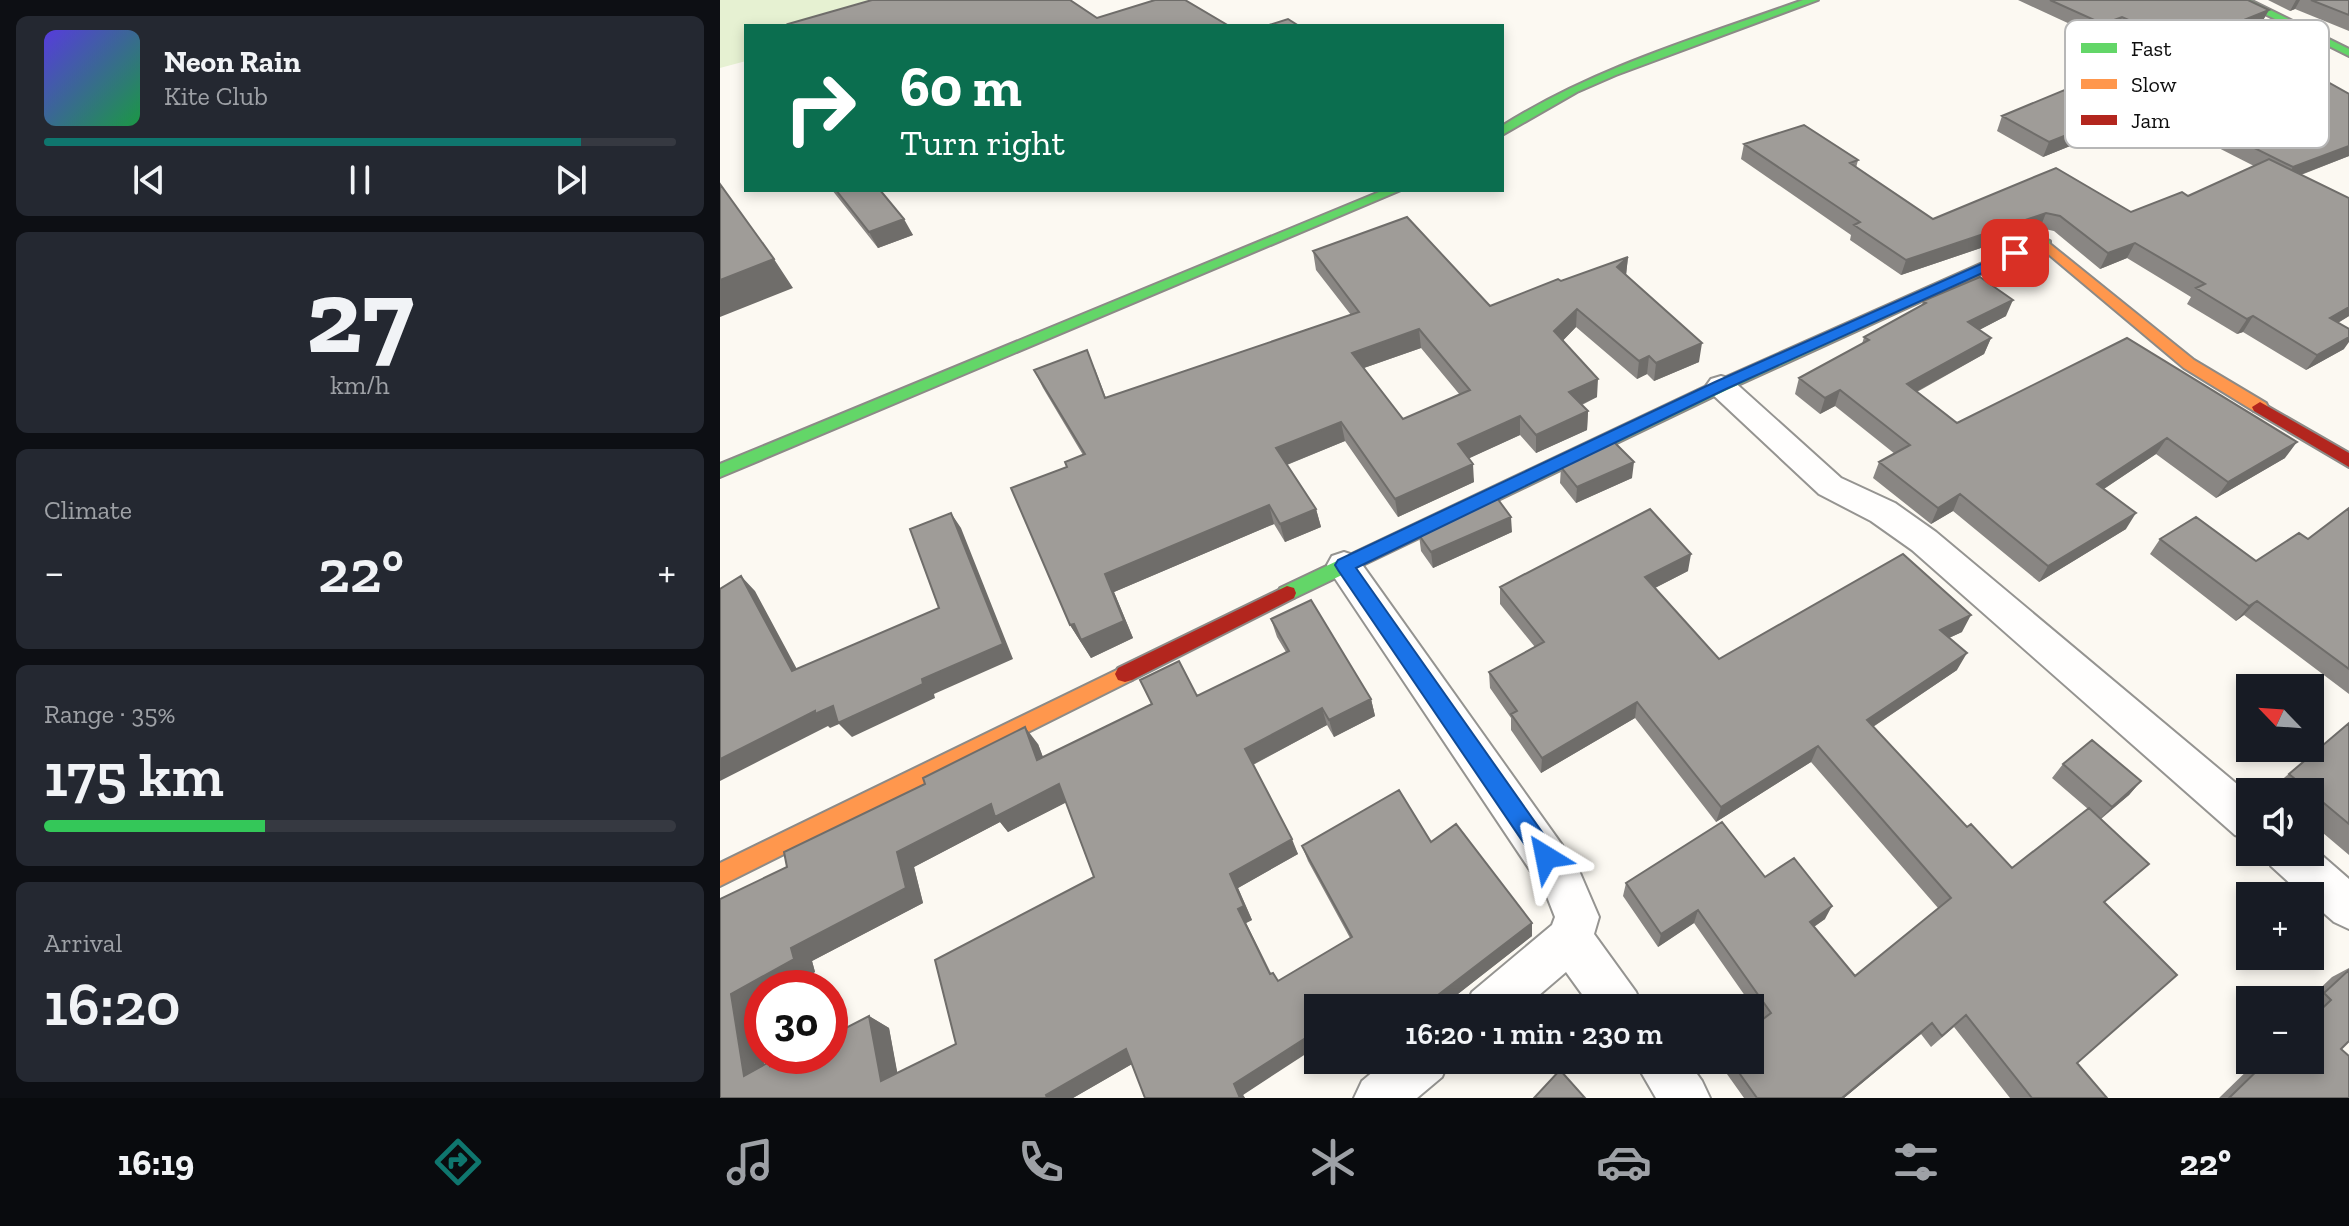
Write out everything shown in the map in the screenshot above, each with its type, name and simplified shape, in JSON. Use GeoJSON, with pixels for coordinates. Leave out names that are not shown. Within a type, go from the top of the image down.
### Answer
{"type":"FeatureCollection","features":[{"type":"Feature","properties":{"kind":"street"},"geometry":{"type":"LineString","coordinates":[[1504,130],[1539,105],[1600,78],[1813,0]]}},
{"type":"Feature","properties":{"kind":"street"},"geometry":{"type":"LineString","coordinates":[[2242,0],[2282,20]]}},
{"type":"Feature","properties":{"kind":"street"},"geometry":{"type":"LineString","coordinates":[[2329,43],[2349,53]]}},
{"type":"Feature","properties":{"kind":"street"},"geometry":{"type":"LineString","coordinates":[[720,471],[1390,192]]}},
{"type":"Feature","properties":{"kind":"street"},"geometry":{"type":"LineString","coordinates":[[720,875],[1344,565],[1721,386],[2041,241],[2189,364],[2349,461]]}},
{"type":"Feature","properties":{"kind":"street"},"geometry":{"type":"LineString","coordinates":[[1721,386],[1830,486],[1883,512],[1924,541],[2236,809]]}},
{"type":"Feature","properties":{"kind":"street"},"geometry":{"type":"LineString","coordinates":[[1344,565],[1562,881],[1577,917],[1570,939],[1505,994]]}},
{"type":"Feature","properties":{"kind":"street"},"geometry":{"type":"LineString","coordinates":[[2302,866],[2349,907]]}},
{"type":"Feature","properties":{"kind":"street"},"geometry":{"type":"LineString","coordinates":[[1570,939],[1610,994]]}},
{"type":"Feature","properties":{"kind":"street"},"geometry":{"type":"LineString","coordinates":[[1379,1098],[1408,1074]]}},
{"type":"Feature","properties":{"kind":"street"},"geometry":{"type":"LineString","coordinates":[[1668,1074],[1685,1098]]}},
{"type":"Feature","properties":{"kind":"green space"},"geometry":{"type":"Polygon","coordinates":[[[720,0],[960,0],[875,24],[744,24],[744,62],[720,68],[720,0]]]}},
{"type":"Feature","properties":{"kind":"building"},"geometry":{"type":"Polygon","coordinates":[[[872,0],[1070,0],[1097,18],[1155,0],[1185,0],[1226,24],[788,24],[872,0]]]}},
{"type":"Feature","properties":{"kind":"building"},"geometry":{"type":"Polygon","coordinates":[[[2050,0],[2248,0],[2269,10],[2244,20],[2129,20],[2122,17],[2094,20],[2050,0]]]}},
{"type":"Feature","properties":{"kind":"building"},"geometry":{"type":"Polygon","coordinates":[[[2311,0],[2349,0],[2349,15],[2311,0]]]}},
{"type":"Feature","properties":{"kind":"building"},"geometry":{"type":"Polygon","coordinates":[[[1288,19],[1296,24],[1272,24],[1288,19]]]}},
{"type":"Feature","properties":{"kind":"building"},"geometry":{"type":"Polygon","coordinates":[[[2329,83],[2349,94],[2349,146],[2293,167],[2255,148],[2329,148],[2329,83]]]}},
{"type":"Feature","properties":{"kind":"building"},"geometry":{"type":"Polygon","coordinates":[[[2065,90],[2065,136],[2049,142],[2002,116],[2065,90]]]}},
{"type":"Feature","properties":{"kind":"building"},"geometry":{"type":"Polygon","coordinates":[[[1804,125],[1858,160],[1850,163],[1933,219],[2056,168],[2131,212],[2182,192],[2188,196],[2269,159],[2349,198],[2349,307],[2330,318],[2349,329],[2349,337],[2317,355],[2253,316],[2247,319],[2196,288],[2205,284],[2135,243],[2108,253],[2060,216],[2046,213],[1906,260],[1854,225],[1860,222],[1744,144],[1804,125]]]}},
{"type":"Feature","properties":{"kind":"building"},"geometry":{"type":"Polygon","coordinates":[[[720,184],[774,259],[720,280],[720,184]]]}},
{"type":"Feature","properties":{"kind":"building"},"geometry":{"type":"Polygon","coordinates":[[[838,192],[882,192],[904,219],[869,232],[838,192]]]}},
{"type":"Feature","properties":{"kind":"building"},"geometry":{"type":"Polygon","coordinates":[[[1407,217],[1490,306],[1558,279],[1561,281],[1628,257],[1617,267],[1702,343],[1656,363],[1649,356],[1639,361],[1577,309],[1554,331],[1598,379],[1569,392],[1588,411],[1536,435],[1520,416],[1458,444],[1473,464],[1395,499],[1341,422],[1276,448],[1316,509],[1280,524],[1269,505],[1105,574],[1124,621],[1081,640],[1074,624],[1070,625],[1011,488],[1067,467],[1065,462],[1085,454],[1034,370],[1087,350],[1105,398],[1359,312],[1313,251],[1407,217]],[[1419,329],[1352,353],[1403,419],[1470,390],[1419,329]]]}},
{"type":"Feature","properties":{"kind":"building"},"geometry":{"type":"Polygon","coordinates":[[[1980,277],[2013,300],[1968,322],[1991,338],[1907,384],[1957,423],[2127,338],[2297,442],[2228,482],[2167,438],[2097,484],[2136,513],[2048,566],[1960,494],[1938,508],[1879,462],[1910,445],[1840,390],[1825,398],[1799,378],[1869,340],[1864,337],[1926,303],[1923,301],[1980,277]]]}},
{"type":"Feature","properties":{"kind":"building"},"geometry":{"type":"Polygon","coordinates":[[[1614,442],[1634,462],[1577,487],[1561,467],[1614,442]]]}},
{"type":"Feature","properties":{"kind":"building"},"geometry":{"type":"Polygon","coordinates":[[[1497,498],[1511,517],[1431,552],[1419,535],[1497,498]]]}},
{"type":"Feature","properties":{"kind":"building"},"geometry":{"type":"Polygon","coordinates":[[[2349,508],[2349,669],[2257,601],[2249,606],[2160,539],[2196,517],[2256,561],[2299,533],[2308,539],[2349,508]]]}},
{"type":"Feature","properties":{"kind":"building"},"geometry":{"type":"Polygon","coordinates":[[[1650,509],[1691,554],[1645,577],[1719,659],[1903,554],[1971,615],[1940,630],[1967,653],[1867,720],[1967,827],[1971,824],[2012,868],[2089,808],[2149,864],[2104,902],[2177,975],[2077,1063],[2107,1098],[2032,1098],[1966,1015],[1942,1036],[1932,1023],[1842,1098],[1757,1098],[1740,1074],[1764,1074],[1764,1018],[1771,1013],[1764,1003],[1764,994],[1758,994],[1698,910],[1661,934],[1626,883],[1722,822],[1765,877],[1794,858],[1832,906],[1810,922],[1855,976],[1951,898],[1818,746],[1721,807],[1637,702],[1542,758],[1511,714],[1517,711],[1489,672],[1544,642],[1500,587],[1650,509]]]}},
{"type":"Feature","properties":{"kind":"building"},"geometry":{"type":"Polygon","coordinates":[[[951,513],[1003,644],[922,679],[923,684],[838,723],[833,706],[815,714],[815,711],[720,759],[720,589],[741,576],[792,671],[939,608],[910,529],[951,513]]]}},
{"type":"Feature","properties":{"kind":"building"},"geometry":{"type":"Polygon","coordinates":[[[1311,600],[1371,699],[1329,720],[1322,708],[1245,749],[1292,839],[1230,874],[1244,906],[1238,909],[1270,974],[1273,973],[1278,981],[1352,937],[1302,846],[1399,790],[1431,842],[1456,824],[1532,923],[1439,994],[1304,994],[1304,1039],[1234,1084],[1240,1098],[1145,1098],[1126,1049],[1046,1095],[1047,1098],[720,1098],[720,899],[787,867],[784,852],[925,784],[923,778],[1025,727],[1037,760],[1152,704],[1140,680],[1179,661],[1197,696],[1289,651],[1271,619],[1311,600]],[[1059,784],[995,817],[991,804],[897,852],[906,888],[791,948],[794,959],[774,970],[744,970],[744,987],[731,994],[744,1076],[848,1074],[848,1027],[869,1016],[881,1081],[956,1044],[935,960],[1094,877],[1059,784]]]}},
{"type":"Feature","properties":{"kind":"building"},"geometry":{"type":"Polygon","coordinates":[[[2349,723],[2349,824],[2324,803],[2324,778],[2294,778],[2289,774],[2303,762],[2324,762],[2324,744],[2349,723]]]}},
{"type":"Feature","properties":{"kind":"building"},"geometry":{"type":"Polygon","coordinates":[[[2092,740],[2141,781],[2112,807],[2063,764],[2092,740]]]}},
{"type":"Feature","properties":{"kind":"building"},"geometry":{"type":"Polygon","coordinates":[[[2349,970],[2349,1041],[2341,1049],[2349,1056],[2349,1098],[2229,1098],[2254,1074],[2324,1074],[2324,1007],[2331,1000],[2324,993],[2349,970]]]}},
{"type":"Feature","properties":{"kind":"building"},"geometry":{"type":"Polygon","coordinates":[[[1556,1074],[1564,1074],[1585,1098],[1534,1098],[1556,1074]]]}},
{"type":"Feature","properties":{"kind":"traffic: fast"},"geometry":{"type":"LineString","coordinates":[[1504,130],[1536,109],[1612,72],[1813,0]]}},
{"type":"Feature","properties":{"kind":"traffic: fast"},"geometry":{"type":"LineString","coordinates":[[2242,0],[2282,20]]}},
{"type":"Feature","properties":{"kind":"traffic: fast"},"geometry":{"type":"LineString","coordinates":[[2329,43],[2349,53]]}},
{"type":"Feature","properties":{"kind":"traffic: fast"},"geometry":{"type":"LineString","coordinates":[[720,471],[1390,192]]}},
{"type":"Feature","properties":{"kind":"traffic: fast"},"geometry":{"type":"LineString","coordinates":[[1287,593],[1721,386],[2041,241],[2045,244]]}},
{"type":"Feature","properties":{"kind":"traffic: slow"},"geometry":{"type":"LineString","coordinates":[[2045,244],[2189,364],[2260,407]]}},
{"type":"Feature","properties":{"kind":"traffic: slow"},"geometry":{"type":"LineString","coordinates":[[720,875],[1125,674]]}},
{"type":"Feature","properties":{"kind":"traffic: jam"},"geometry":{"type":"LineString","coordinates":[[2260,407],[2349,461]]}},
{"type":"Feature","properties":{"kind":"traffic: jam"},"geometry":{"type":"LineString","coordinates":[[1125,674],[1287,593]]}},
{"type":"Feature","properties":{"kind":"route"},"geometry":{"type":"LineString","coordinates":[[1546,857],[1344,565],[1721,386],[2015,253]]}}]}
